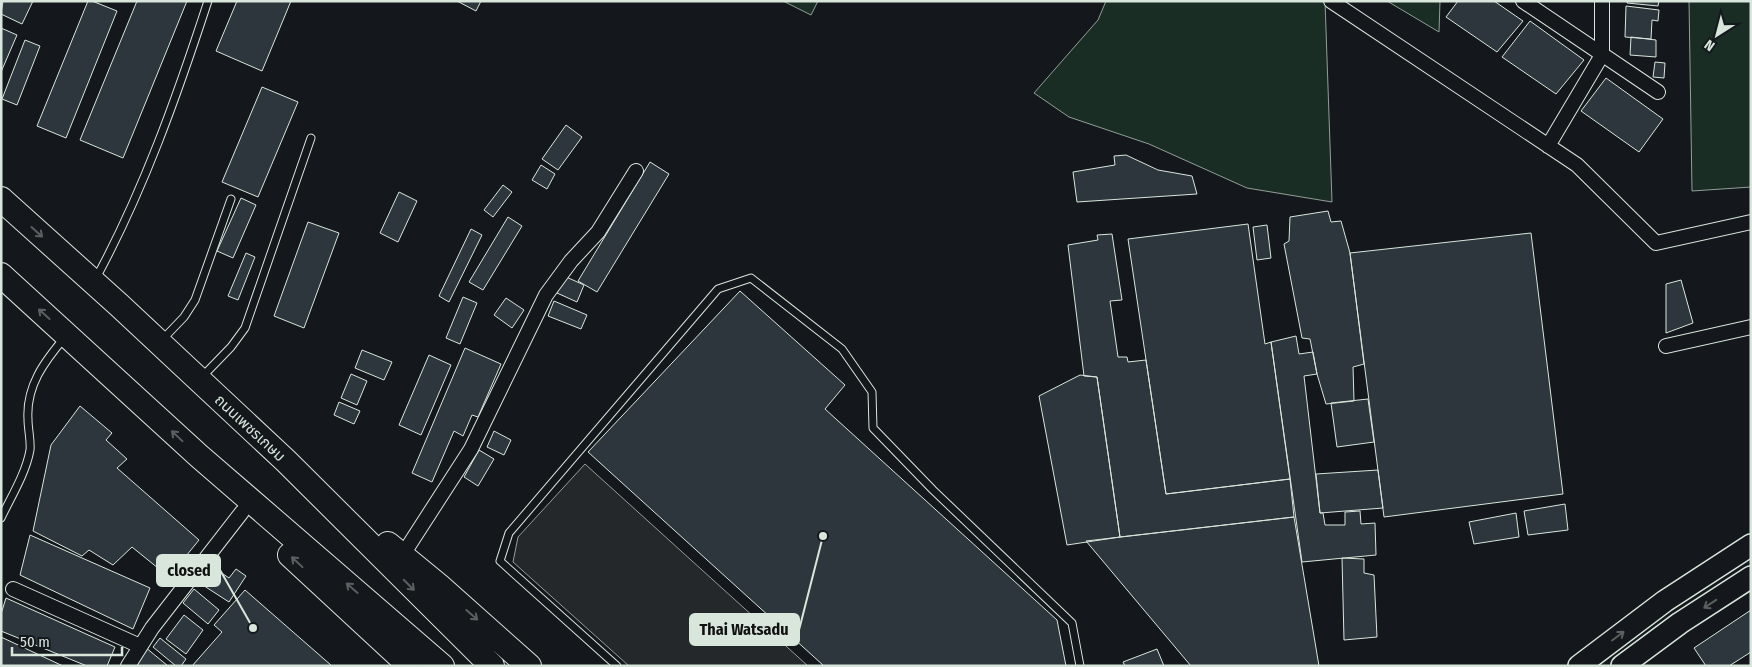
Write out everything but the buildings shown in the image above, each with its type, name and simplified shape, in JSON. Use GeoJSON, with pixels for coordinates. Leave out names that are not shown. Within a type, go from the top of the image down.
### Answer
{"type":"FeatureCollection","features":[{"type":"Feature","properties":{"kind":"highway","name":"ถนนเพชรเกษม"},"geometry":{"type":"LineString","coordinates":[[1,199],[94,282],[286,462],[492,666]]}},
{"type":"Feature","properties":{"kind":"highway"},"geometry":{"type":"LineString","coordinates":[[1,275],[199,456],[442,666]]}},
{"type":"Feature","properties":{"kind":"highway"},"geometry":{"type":"LineString","coordinates":[[199,456],[242,512],[410,666]]}},
{"type":"Feature","properties":{"kind":"highway"},"geometry":{"type":"LineString","coordinates":[[286,462],[438,585],[529,666]]}},
{"type":"Feature","properties":{"kind":"main road"},"geometry":{"type":"LineString","coordinates":[[1579,666],[1665,600],[1751,545]]}},
{"type":"Feature","properties":{"kind":"main road"},"geometry":{"type":"LineString","coordinates":[[1622,666],[1680,623],[1751,577]]}},
{"type":"Feature","properties":{"kind":"street"},"geometry":{"type":"LineString","coordinates":[[1331,1],[1577,165],[1656,242],[1751,222]]}},
{"type":"Feature","properties":{"kind":"street"},"geometry":{"type":"LineString","coordinates":[[1523,1],[1658,92]]}},
{"type":"Feature","properties":{"kind":"street"},"geometry":{"type":"LineString","coordinates":[[1548,146],[1602,55],[1602,1]]}},
{"type":"Feature","properties":{"kind":"street"},"geometry":{"type":"LineString","coordinates":[[402,556],[471,449],[546,295],[610,215],[636,171]]}},
{"type":"Feature","properties":{"kind":"street"},"geometry":{"type":"LineString","coordinates":[[1666,346],[1751,327]]}},
{"type":"Feature","properties":{"kind":"street"},"geometry":{"type":"LineString","coordinates":[[128,666],[152,628],[242,512]]}},
{"type":"Feature","properties":{"kind":"street"},"geometry":{"type":"LineString","coordinates":[[13,589],[140,646]]}},
{"type":"Feature","properties":{"kind":"lane"},"geometry":{"type":"LineString","coordinates":[[94,282],[129,212],[187,62],[208,1]]}},
{"type":"Feature","properties":{"kind":"lane"},"geometry":{"type":"LineString","coordinates":[[199,380],[231,347],[245,328],[311,138]]}},
{"type":"Feature","properties":{"kind":"lane"},"geometry":{"type":"LineString","coordinates":[[159,343],[184,317],[195,300],[231,199]]}},
{"type":"Feature","properties":{"kind":"lane"},"geometry":{"type":"LineString","coordinates":[[617,666],[500,561],[509,533],[718,289],[751,278],[842,349],[872,392],[873,428],[933,490],[1072,623],[1080,666]]}},
{"type":"Feature","properties":{"kind":"lane"},"geometry":{"type":"LineString","coordinates":[[1,518],[30,451],[28,410],[32,386],[47,359],[67,335]]}},
{"type":"Feature","properties":{"kind":"green space"},"geometry":{"type":"Polygon","coordinates":[[[783,1],[818,1],[811,15],[783,1]]]}},
{"type":"Feature","properties":{"kind":"green space"},"geometry":{"type":"Polygon","coordinates":[[[1106,1],[1325,1],[1332,202],[1247,188],[1149,144],[1069,117],[1034,93],[1098,20],[1106,1]]]}},
{"type":"Feature","properties":{"kind":"green space"},"geometry":{"type":"Polygon","coordinates":[[[1387,1],[1440,1],[1439,32],[1387,1]]]}},
{"type":"Feature","properties":{"kind":"green space"},"geometry":{"type":"Polygon","coordinates":[[[1689,1],[1751,1],[1751,187],[1692,191],[1689,1]]]}},
{"type":"Feature","properties":{"kind":"shaded area"},"geometry":{"type":"Polygon","coordinates":[[[585,464],[808,666],[629,666],[513,562],[518,537],[585,464]]]}},
{"type":"Feature","properties":{"kind":"place","name":"Thai Watsadu"},"geometry":{"type":"Point","coordinates":[823,536]}},
{"type":"Feature","properties":{"kind":"place","name":"closed"},"geometry":{"type":"Point","coordinates":[253,628]}}]}
